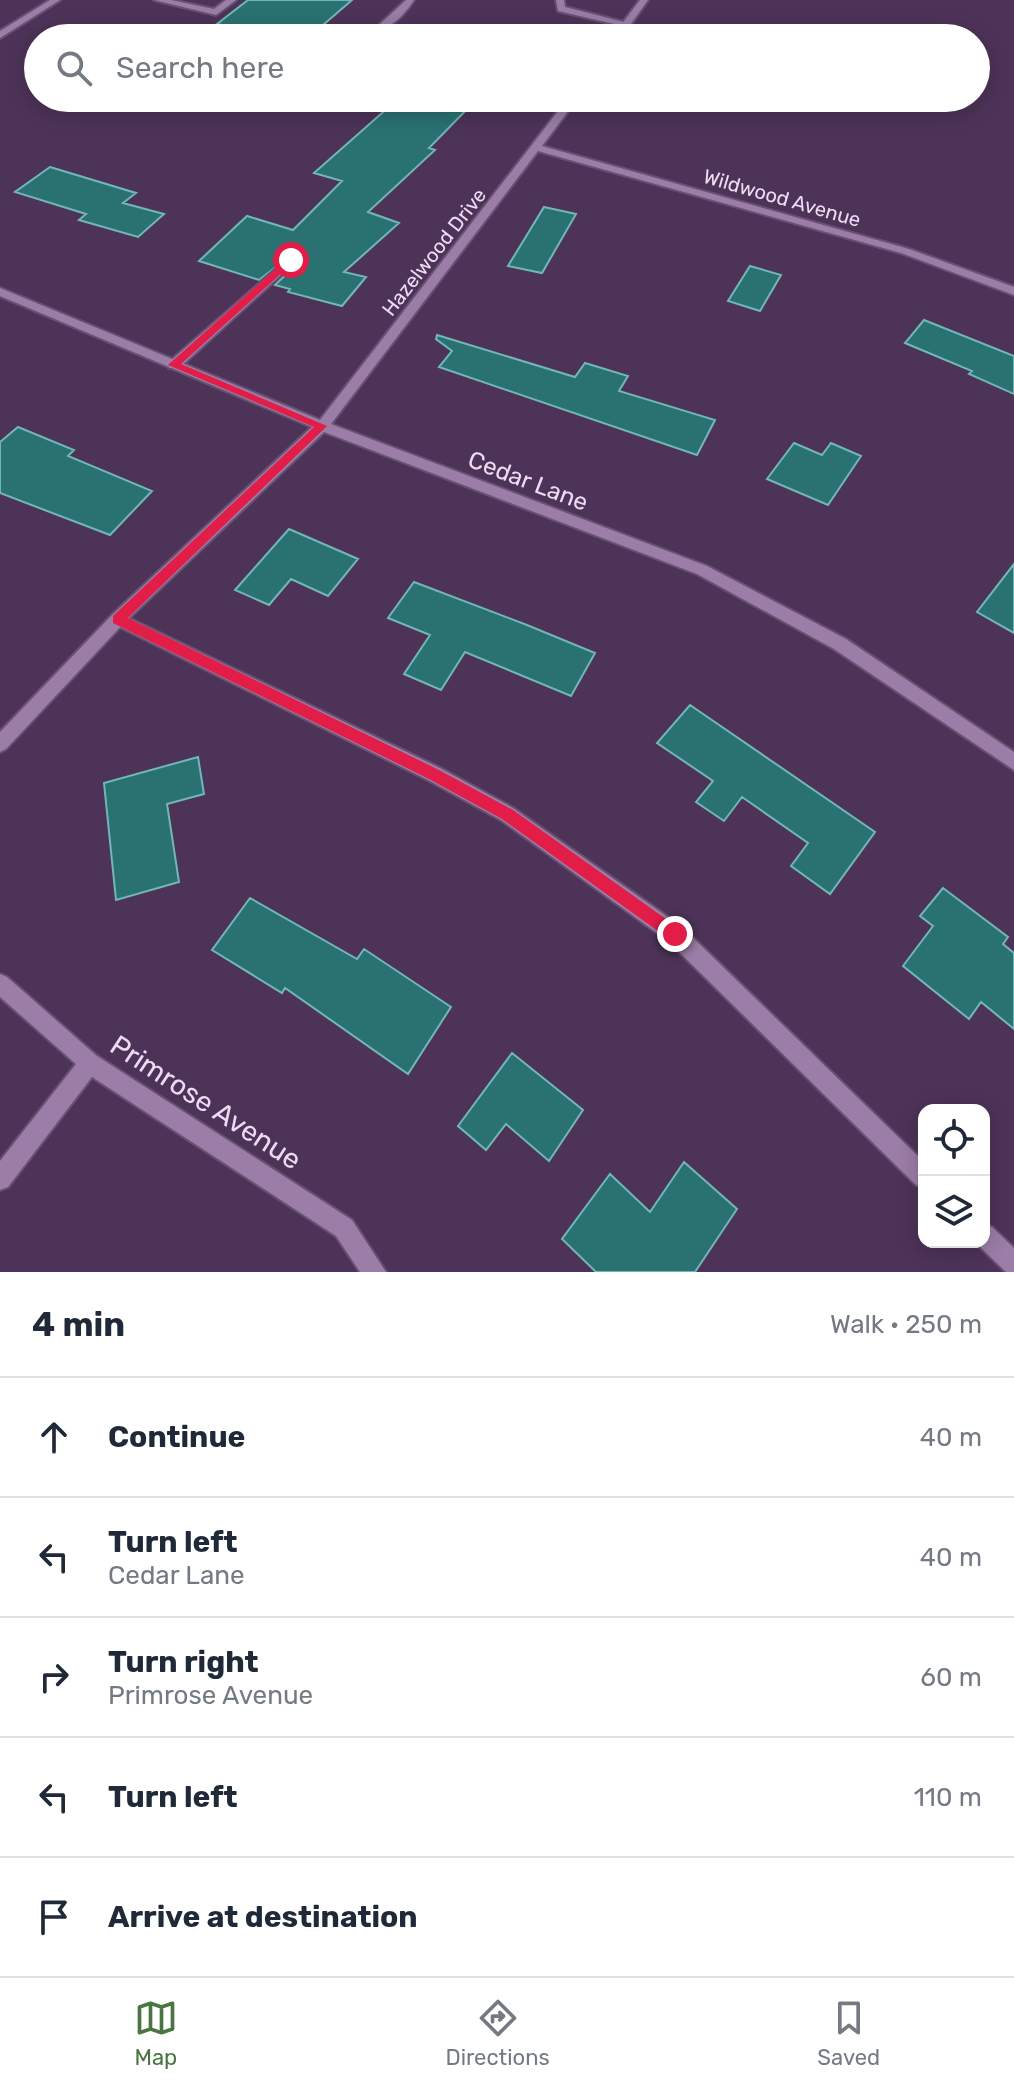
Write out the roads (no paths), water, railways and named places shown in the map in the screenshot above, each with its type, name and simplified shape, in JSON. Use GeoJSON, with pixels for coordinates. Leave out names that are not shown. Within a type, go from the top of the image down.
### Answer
{"type":"FeatureCollection","features":[{"type":"Feature","properties":{"kind":"street"},"geometry":{"type":"LineString","coordinates":[[0,35],[56,0]]}},
{"type":"Feature","properties":{"kind":"street"},"geometry":{"type":"LineString","coordinates":[[158,0],[216,12],[232,0]]}},
{"type":"Feature","properties":{"kind":"street"},"geometry":{"type":"LineString","coordinates":[[385,24],[410,0]]}},
{"type":"Feature","properties":{"kind":"street"},"geometry":{"type":"LineString","coordinates":[[560,0],[561,9],[571,13],[627,24],[640,1]]}},
{"type":"Feature","properties":{"kind":"street","name":"Hazelwood Drive"},"geometry":{"type":"LineString","coordinates":[[322,426],[563,112]]}},
{"type":"Feature","properties":{"kind":"street","name":"Wildwood Avenue"},"geometry":{"type":"LineString","coordinates":[[537,148],[905,251],[1014,291]]}},
{"type":"Feature","properties":{"kind":"street"},"geometry":{"type":"LineString","coordinates":[[174,365],[291,260]]}},
{"type":"Feature","properties":{"kind":"street","name":"Cedar Lane"},"geometry":{"type":"LineString","coordinates":[[0,292],[322,426],[702,570],[840,644],[1014,762]]}},
{"type":"Feature","properties":{"kind":"street"},"geometry":{"type":"LineString","coordinates":[[0,744],[118,619],[322,426]]}},
{"type":"Feature","properties":{"kind":"street"},"geometry":{"type":"LineString","coordinates":[[118,619],[434,774],[507,814],[675,934],[923,1176]]}},
{"type":"Feature","properties":{"kind":"street","name":"Primrose Avenue"},"geometry":{"type":"LineString","coordinates":[[0,984],[90,1063],[344,1228],[374,1272]]}},
{"type":"Feature","properties":{"kind":"street"},"geometry":{"type":"LineString","coordinates":[[0,1179],[90,1063]]}},
{"type":"Feature","properties":{"kind":"street"},"geometry":{"type":"LineString","coordinates":[[990,1241],[1014,1264]]}}]}
